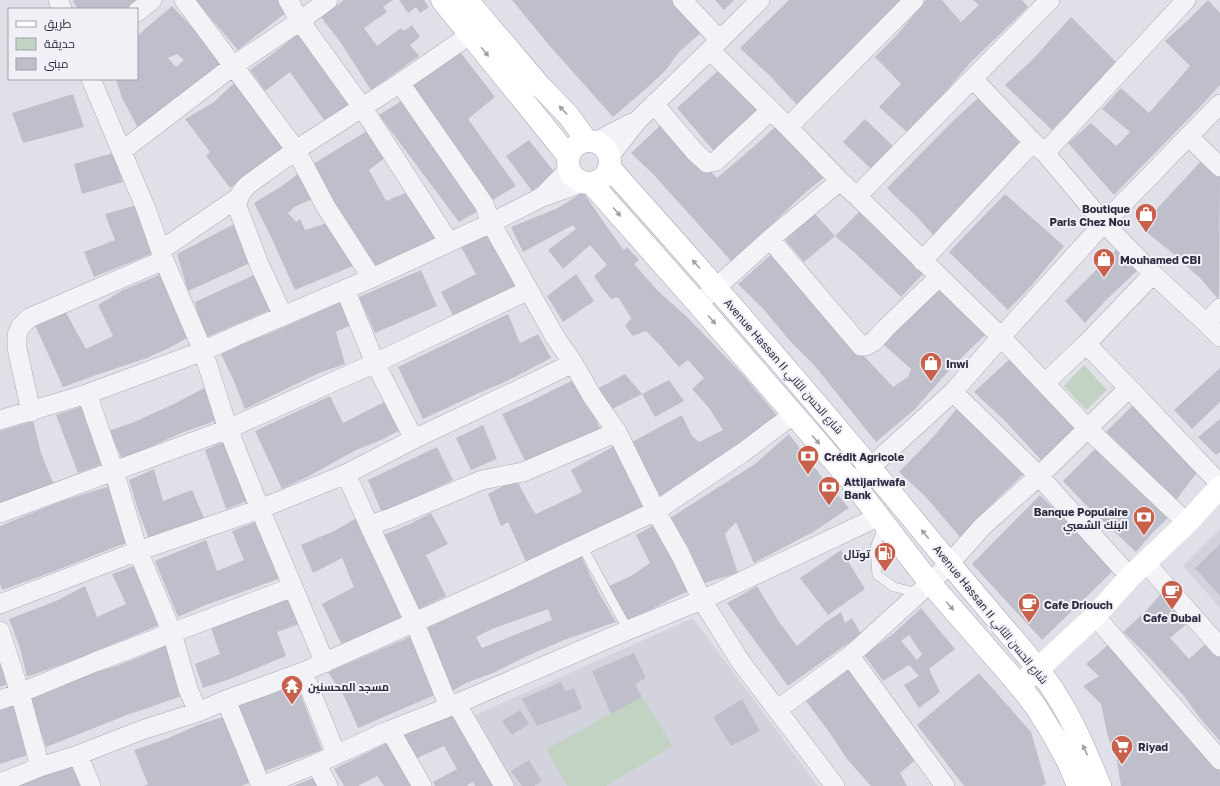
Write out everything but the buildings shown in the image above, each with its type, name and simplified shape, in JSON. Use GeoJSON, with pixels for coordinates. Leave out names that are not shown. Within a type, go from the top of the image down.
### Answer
{"type":"FeatureCollection","features":[{"type":"Feature","properties":{"kind":"main road","name":"Avenue Hassan II شارع الحسن الثاني"},"geometry":{"type":"LineString","coordinates":[[442,0],[578,173],[698,304],[853,483],[882,520],[924,588],[1019,685],[1036,707],[1054,736],[1069,764],[1078,786]]}},
{"type":"Feature","properties":{"kind":"main road","name":"Avenue Hassan II شارع الحسن الثاني"},"geometry":{"type":"LineString","coordinates":[[467,0],[540,86],[568,115],[717,287],[870,466],[1038,668],[1072,722],[1088,754],[1100,786]]}},
{"type":"Feature","properties":{"kind":"main road"},"geometry":{"type":"LineString","coordinates":[[579,143],[600,152],[607,173],[603,178],[598,181],[578,173],[572,149],[579,143]]}},
{"type":"Feature","properties":{"kind":"main road"},"geometry":{"type":"LineString","coordinates":[[1019,685],[1094,616],[1130,577],[1187,523],[1220,487]]}},
{"type":"Feature","properties":{"kind":"street"},"geometry":{"type":"LineString","coordinates":[[138,11],[152,0]]}},
{"type":"Feature","properties":{"kind":"street"},"geometry":{"type":"LineString","coordinates":[[184,0],[296,150],[326,207],[372,278]]}},
{"type":"Feature","properties":{"kind":"street"},"geometry":{"type":"LineString","coordinates":[[288,0],[300,21],[362,107],[449,242]]}},
{"type":"Feature","properties":{"kind":"street"},"geometry":{"type":"LineString","coordinates":[[122,151],[233,66],[300,21],[328,0]]}},
{"type":"Feature","properties":{"kind":"street"},"geometry":{"type":"LineString","coordinates":[[682,0],[715,45],[771,110],[840,181],[1001,337],[1088,429],[1187,523]]}},
{"type":"Feature","properties":{"kind":"street"},"geometry":{"type":"LineString","coordinates":[[600,152],[654,104],[760,0]]}},
{"type":"Feature","properties":{"kind":"street"},"geometry":{"type":"LineString","coordinates":[[788,127],[914,0]]}},
{"type":"Feature","properties":{"kind":"street"},"geometry":{"type":"LineString","coordinates":[[922,261],[1186,0]]}},
{"type":"Feature","properties":{"kind":"street"},"geometry":{"type":"LineString","coordinates":[[857,196],[972,80],[1040,3]]}},
{"type":"Feature","properties":{"kind":"street"},"geometry":{"type":"LineString","coordinates":[[31,412],[17,348],[17,335],[21,326],[29,318],[162,255],[238,197],[242,190],[249,184],[296,150],[400,83],[470,34]]}},
{"type":"Feature","properties":{"kind":"street"},"geometry":{"type":"LineString","coordinates":[[91,80],[146,209],[162,255],[203,351],[228,429],[260,509],[325,663]]}},
{"type":"Feature","properties":{"kind":"street"},"geometry":{"type":"LineString","coordinates":[[972,80],[1039,147],[1104,223],[1153,274],[1220,337]]}},
{"type":"Feature","properties":{"kind":"street"},"geometry":{"type":"LineString","coordinates":[[400,83],[484,204],[491,223],[555,337],[573,362],[592,396],[617,432],[702,600],[740,661],[835,786]]}},
{"type":"Feature","properties":{"kind":"street"},"geometry":{"type":"LineString","coordinates":[[654,104],[695,152],[707,163],[716,161],[771,110]]}},
{"type":"Feature","properties":{"kind":"street"},"geometry":{"type":"LineString","coordinates":[[853,483],[953,392],[1104,223],[1220,104]]}},
{"type":"Feature","properties":{"kind":"street"},"geometry":{"type":"LineString","coordinates":[[1189,137],[1220,167]]}},
{"type":"Feature","properties":{"kind":"street"},"geometry":{"type":"LineString","coordinates":[[0,420],[31,412],[87,394],[203,351],[372,278],[491,223],[542,197],[578,173]]}},
{"type":"Feature","properties":{"kind":"street"},"geometry":{"type":"LineString","coordinates":[[698,304],[770,239],[840,181]]}},
{"type":"Feature","properties":{"kind":"street"},"geometry":{"type":"LineString","coordinates":[[238,197],[237,206],[244,226],[259,264],[283,316]]}},
{"type":"Feature","properties":{"kind":"street"},"geometry":{"type":"LineString","coordinates":[[770,239],[861,346],[874,342],[885,329],[939,277]]}},
{"type":"Feature","properties":{"kind":"street"},"geometry":{"type":"LineString","coordinates":[[1045,383],[1086,344],[1153,274]]}},
{"type":"Feature","properties":{"kind":"street"},"geometry":{"type":"LineString","coordinates":[[345,289],[375,363],[414,439]]}},
{"type":"Feature","properties":{"kind":"street"},"geometry":{"type":"LineString","coordinates":[[0,513],[228,429],[375,363],[529,290]]}},
{"type":"Feature","properties":{"kind":"street"},"geometry":{"type":"LineString","coordinates":[[1206,323],[1220,308]]}},
{"type":"Feature","properties":{"kind":"street"},"geometry":{"type":"LineString","coordinates":[[1086,344],[1220,484]]}},
{"type":"Feature","properties":{"kind":"street"},"geometry":{"type":"LineString","coordinates":[[0,604],[138,552],[260,509],[346,474],[414,439],[573,362]]}},
{"type":"Feature","properties":{"kind":"street"},"geometry":{"type":"LineString","coordinates":[[777,710],[850,656],[924,588],[950,563],[983,526],[1039,476],[1129,388]]}},
{"type":"Feature","properties":{"kind":"street"},"geometry":{"type":"LineString","coordinates":[[953,392],[1039,476],[1130,577]]}},
{"type":"Feature","properties":{"kind":"street"},"geometry":{"type":"LineString","coordinates":[[87,394],[114,471],[138,552],[172,633],[188,689],[198,712]]}},
{"type":"Feature","properties":{"kind":"street"},"geometry":{"type":"LineString","coordinates":[[0,783],[142,730],[198,712],[226,700],[303,672],[415,623],[582,546],[656,511],[742,453],[794,414]]}},
{"type":"Feature","properties":{"kind":"street"},"geometry":{"type":"LineString","coordinates":[[369,525],[391,518],[482,480],[523,472],[617,432]]}},
{"type":"Feature","properties":{"kind":"street"},"geometry":{"type":"LineString","coordinates":[[346,474],[452,705],[504,786]]}},
{"type":"Feature","properties":{"kind":"street"},"geometry":{"type":"LineString","coordinates":[[226,700],[261,786],[316,764],[390,730],[702,600],[882,520]]}},
{"type":"Feature","properties":{"kind":"street"},"geometry":{"type":"LineString","coordinates":[[1146,562],[1220,647]]}},
{"type":"Feature","properties":{"kind":"street"},"geometry":{"type":"LineString","coordinates":[[0,700],[95,662],[293,587]]}},
{"type":"Feature","properties":{"kind":"street"},"geometry":{"type":"LineString","coordinates":[[1094,616],[1220,760]]}},
{"type":"Feature","properties":{"kind":"street"},"geometry":{"type":"LineString","coordinates":[[0,631],[20,693],[40,767]]}},
{"type":"Feature","properties":{"kind":"street"},"geometry":{"type":"LineString","coordinates":[[850,656],[945,786]]}},
{"type":"Feature","properties":{"kind":"street"},"geometry":{"type":"LineString","coordinates":[[303,672],[336,754]]}},
{"type":"Feature","properties":{"kind":"street"},"geometry":{"type":"LineString","coordinates":[[390,730],[422,786]]}},
{"type":"Feature","properties":{"kind":"street"},"geometry":{"type":"LineString","coordinates":[[78,755],[91,786]]}},
{"type":"Feature","properties":{"kind":"street"},"geometry":{"type":"LineString","coordinates":[[316,764],[328,786]]}},
{"type":"Feature","properties":{"kind":"lane"},"geometry":{"type":"LineString","coordinates":[[882,520],[875,548],[877,575],[894,587],[924,588]]}},
{"type":"Feature","properties":{"kind":"lane"},"geometry":{"type":"LineString","coordinates":[[582,546],[628,630]]}},
{"type":"Feature","properties":{"kind":"shaded area"},"geometry":{"type":"Polygon","coordinates":[[[1220,529],[1220,608],[1183,566],[1220,529]]]}},
{"type":"Feature","properties":{"kind":"shaded area"},"geometry":{"type":"Polygon","coordinates":[[[693,618],[818,786],[514,786],[473,716],[693,618]]]}},
{"type":"Feature","properties":{"kind":"green space"},"geometry":{"type":"Polygon","coordinates":[[[1084,365],[1107,390],[1086,410],[1064,386],[1084,365]]]}},
{"type":"Feature","properties":{"kind":"green space"},"geometry":{"type":"Polygon","coordinates":[[[642,697],[673,746],[606,786],[567,786],[546,749],[642,697]]]}},
{"type":"Feature","properties":{"kind":"place","name":"Boutique Paris Chez Nou"},"geometry":{"type":"Point","coordinates":[1146,234]}},
{"type":"Feature","properties":{"kind":"place","name":"Mouhamed CBI"},"geometry":{"type":"Point","coordinates":[1104,278]}},
{"type":"Feature","properties":{"kind":"place","name":"Inwi"},"geometry":{"type":"Point","coordinates":[931,382]}},
{"type":"Feature","properties":{"kind":"place","name":"Crédit Agricole"},"geometry":{"type":"Point","coordinates":[808,476]}},
{"type":"Feature","properties":{"kind":"place","name":"Attijariwafa Bank"},"geometry":{"type":"Point","coordinates":[829,506]}},
{"type":"Feature","properties":{"kind":"place","name":"Banque Populaire البنك الشعبي"},"geometry":{"type":"Point","coordinates":[1144,536]}},
{"type":"Feature","properties":{"kind":"place","name":"توتال"},"geometry":{"type":"Point","coordinates":[885,572]}},
{"type":"Feature","properties":{"kind":"place","name":"Cafe Dubai"},"geometry":{"type":"Point","coordinates":[1172,610]}},
{"type":"Feature","properties":{"kind":"place","name":"Cafe Driouch"},"geometry":{"type":"Point","coordinates":[1029,624]}},
{"type":"Feature","properties":{"kind":"place","name":"مسجد المحسنين"},"geometry":{"type":"Point","coordinates":[292,706]}},
{"type":"Feature","properties":{"kind":"place","name":"Riyad"},"geometry":{"type":"Point","coordinates":[1122,766]}}]}
